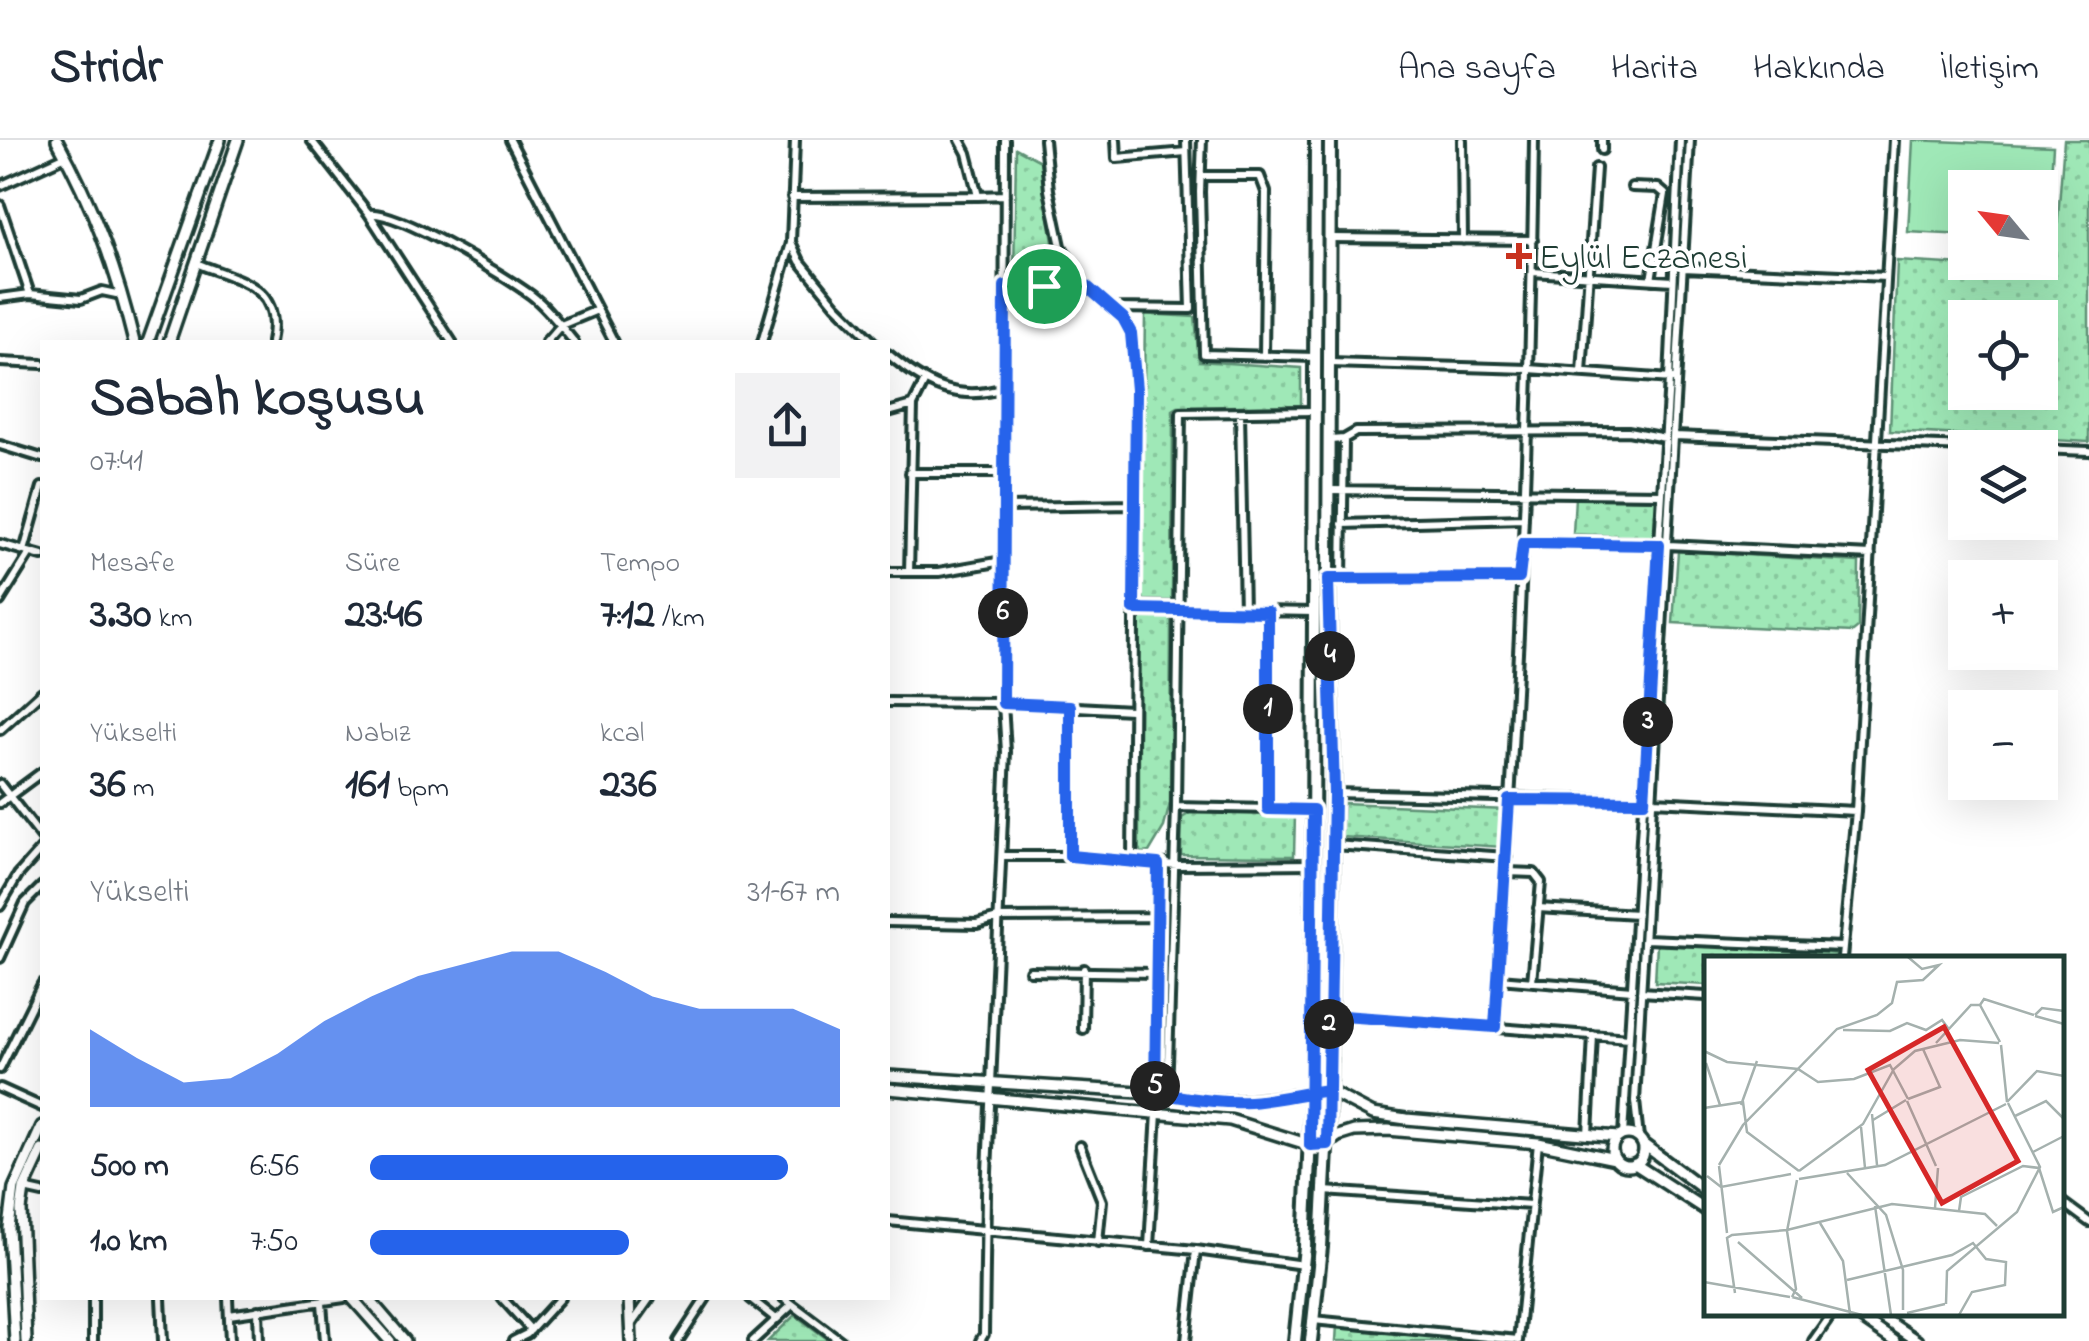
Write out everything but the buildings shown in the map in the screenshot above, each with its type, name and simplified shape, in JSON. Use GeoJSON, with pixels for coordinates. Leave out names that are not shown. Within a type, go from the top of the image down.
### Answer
{"type":"FeatureCollection","features":[{"type":"Feature","properties":{"kind":"main road"},"geometry":{"type":"LineString","coordinates":[[1295,1341],[1312,1092],[1316,140]]}},
{"type":"Feature","properties":{"kind":"main road"},"geometry":{"type":"LineString","coordinates":[[1311,1341],[1327,1144],[1334,794],[1328,579],[1330,140]]}},
{"type":"Feature","properties":{"kind":"street"},"geometry":{"type":"LineString","coordinates":[[56,140],[96,216],[134,340]]}},
{"type":"Feature","properties":{"kind":"street"},"geometry":{"type":"LineString","coordinates":[[149,340],[220,140]]}},
{"type":"Feature","properties":{"kind":"street"},"geometry":{"type":"LineString","coordinates":[[170,340],[238,140]]}},
{"type":"Feature","properties":{"kind":"street"},"geometry":{"type":"LineString","coordinates":[[311,140],[370,214],[451,340]]}},
{"type":"Feature","properties":{"kind":"street"},"geometry":{"type":"LineString","coordinates":[[510,140],[613,340]]}},
{"type":"Feature","properties":{"kind":"street"},"geometry":{"type":"LineString","coordinates":[[763,340],[792,242],[795,140]]}},
{"type":"Feature","properties":{"kind":"street"},"geometry":{"type":"LineString","coordinates":[[960,140],[978,196]]}},
{"type":"Feature","properties":{"kind":"street"},"geometry":{"type":"LineString","coordinates":[[980,1341],[984,1334],[1006,752],[1005,140]]}},
{"type":"Feature","properties":{"kind":"street"},"geometry":{"type":"LineString","coordinates":[[1044,140],[1060,246],[1084,284],[1123,318],[1131,333],[1136,390],[1132,862]]}},
{"type":"Feature","properties":{"kind":"street"},"geometry":{"type":"LineString","coordinates":[[1116,140],[1118,158],[1186,152]]}},
{"type":"Feature","properties":{"kind":"street"},"geometry":{"type":"LineString","coordinates":[[1112,308],[1190,309],[1186,140]]}},
{"type":"Feature","properties":{"kind":"street"},"geometry":{"type":"LineString","coordinates":[[1202,140],[1204,354],[1315,357]]}},
{"type":"Feature","properties":{"kind":"street"},"geometry":{"type":"LineString","coordinates":[[1462,140],[1463,240]]}},
{"type":"Feature","properties":{"kind":"street"},"geometry":{"type":"LineString","coordinates":[[1495,1027],[1507,872],[1529,431],[1534,140]]}},
{"type":"Feature","properties":{"kind":"street"},"geometry":{"type":"LineString","coordinates":[[1602,140],[1602,150]]}},
{"type":"Feature","properties":{"kind":"street"},"geometry":{"type":"LineString","coordinates":[[1673,379],[1680,140]]}},
{"type":"Feature","properties":{"kind":"street"},"geometry":{"type":"LineString","coordinates":[[1615,1160],[1612,1150],[1620,1136],[1629,1038],[1646,939],[1663,545],[1690,140]]}},
{"type":"Feature","properties":{"kind":"street"},"geometry":{"type":"LineString","coordinates":[[1842,956],[1856,811],[1894,140]]}},
{"type":"Feature","properties":{"kind":"street"},"geometry":{"type":"LineString","coordinates":[[0,186],[66,156]]}},
{"type":"Feature","properties":{"kind":"street"},"geometry":{"type":"LineString","coordinates":[[1582,373],[1596,168]]}},
{"type":"Feature","properties":{"kind":"street"},"geometry":{"type":"LineString","coordinates":[[1200,176],[1260,176],[1263,180],[1264,356]]}},
{"type":"Feature","properties":{"kind":"street"},"geometry":{"type":"LineString","coordinates":[[1632,187],[1658,188],[1664,194],[1678,196]]}},
{"type":"Feature","properties":{"kind":"street"},"geometry":{"type":"LineString","coordinates":[[1651,280],[1664,194]]}},
{"type":"Feature","properties":{"kind":"street"},"geometry":{"type":"LineString","coordinates":[[792,197],[1005,195]]}},
{"type":"Feature","properties":{"kind":"street"},"geometry":{"type":"LineString","coordinates":[[0,204],[30,294]]}},
{"type":"Feature","properties":{"kind":"street"},"geometry":{"type":"LineString","coordinates":[[370,214],[382,212],[416,228],[532,296],[572,340]]}},
{"type":"Feature","properties":{"kind":"street"},"geometry":{"type":"LineString","coordinates":[[1329,238],[1532,240]]}},
{"type":"Feature","properties":{"kind":"street"},"geometry":{"type":"LineString","coordinates":[[792,242],[800,261],[871,340]]}},
{"type":"Feature","properties":{"kind":"street"},"geometry":{"type":"LineString","coordinates":[[196,262],[253,287],[270,300],[275,324],[271,340]]}},
{"type":"Feature","properties":{"kind":"street"},"geometry":{"type":"LineString","coordinates":[[1683,268],[1886,277]]}},
{"type":"Feature","properties":{"kind":"street"},"geometry":{"type":"LineString","coordinates":[[1532,272],[1674,281]]}},
{"type":"Feature","properties":{"kind":"street"},"geometry":{"type":"LineString","coordinates":[[1005,286],[1084,284]]}},
{"type":"Feature","properties":{"kind":"street"},"geometry":{"type":"LineString","coordinates":[[0,298],[30,294],[81,300],[102,291],[122,294]]}},
{"type":"Feature","properties":{"kind":"street"},"geometry":{"type":"LineString","coordinates":[[548,340],[560,325],[596,310]]}},
{"type":"Feature","properties":{"kind":"street"},"geometry":{"type":"LineString","coordinates":[[890,356],[924,383],[985,394],[1004,388]]}},
{"type":"Feature","properties":{"kind":"street"},"geometry":{"type":"LineString","coordinates":[[0,362],[40,364]]}},
{"type":"Feature","properties":{"kind":"street"},"geometry":{"type":"LineString","coordinates":[[1329,363],[1529,369],[1673,379]]}},
{"type":"Feature","properties":{"kind":"street"},"geometry":{"type":"LineString","coordinates":[[909,572],[913,405],[924,383]]}},
{"type":"Feature","properties":{"kind":"street"},"geometry":{"type":"LineString","coordinates":[[890,411],[913,405]]}},
{"type":"Feature","properties":{"kind":"street"},"geometry":{"type":"LineString","coordinates":[[1168,1094],[1180,413],[1315,411]]}},
{"type":"Feature","properties":{"kind":"street"},"geometry":{"type":"LineString","coordinates":[[1240,412],[1244,611]]}},
{"type":"Feature","properties":{"kind":"street"},"geometry":{"type":"LineString","coordinates":[[1328,440],[1344,439],[1356,432],[1628,431],[1669,437],[1948,446]]}},
{"type":"Feature","properties":{"kind":"street"},"geometry":{"type":"LineString","coordinates":[[1635,1164],[1644,1153],[1634,1101],[1637,914],[1663,545],[1662,494],[1669,437]]}},
{"type":"Feature","properties":{"kind":"street"},"geometry":{"type":"LineString","coordinates":[[1342,579],[1344,439]]}},
{"type":"Feature","properties":{"kind":"street"},"geometry":{"type":"LineString","coordinates":[[0,445],[40,457]]}},
{"type":"Feature","properties":{"kind":"street"},"geometry":{"type":"LineString","coordinates":[[2058,450],[2089,451]]}},
{"type":"Feature","properties":{"kind":"street"},"geometry":{"type":"LineString","coordinates":[[910,473],[1004,473]]}},
{"type":"Feature","properties":{"kind":"street"},"geometry":{"type":"LineString","coordinates":[[1328,490],[1662,494]]}},
{"type":"Feature","properties":{"kind":"street"},"geometry":{"type":"LineString","coordinates":[[0,601],[27,552],[40,496]]}},
{"type":"Feature","properties":{"kind":"street"},"geometry":{"type":"LineString","coordinates":[[1004,507],[1134,504]]}},
{"type":"Feature","properties":{"kind":"street"},"geometry":{"type":"LineString","coordinates":[[1342,524],[1524,519]]}},
{"type":"Feature","properties":{"kind":"street"},"geometry":{"type":"LineString","coordinates":[[1523,543],[1870,555]]}},
{"type":"Feature","properties":{"kind":"street"},"geometry":{"type":"LineString","coordinates":[[0,544],[40,555]]}},
{"type":"Feature","properties":{"kind":"street"},"geometry":{"type":"LineString","coordinates":[[890,572],[939,572],[1003,561]]}},
{"type":"Feature","properties":{"kind":"street"},"geometry":{"type":"LineString","coordinates":[[1328,579],[1519,578]]}},
{"type":"Feature","properties":{"kind":"street"},"geometry":{"type":"LineString","coordinates":[[1134,609],[1314,612]]}},
{"type":"Feature","properties":{"kind":"street"},"geometry":{"type":"LineString","coordinates":[[1268,612],[1268,809]]}},
{"type":"Feature","properties":{"kind":"street"},"geometry":{"type":"LineString","coordinates":[[0,730],[40,694]]}},
{"type":"Feature","properties":{"kind":"street"},"geometry":{"type":"LineString","coordinates":[[890,702],[1132,710]]}},
{"type":"Feature","properties":{"kind":"street"},"geometry":{"type":"LineString","coordinates":[[1070,706],[1070,856]]}},
{"type":"Feature","properties":{"kind":"street"},"geometry":{"type":"LineString","coordinates":[[0,803],[40,773]]}},
{"type":"Feature","properties":{"kind":"street"},"geometry":{"type":"LineString","coordinates":[[0,784],[40,833]]}},
{"type":"Feature","properties":{"kind":"street"},"geometry":{"type":"LineString","coordinates":[[1334,794],[1653,801],[1856,811]]}},
{"type":"Feature","properties":{"kind":"street"},"geometry":{"type":"LineString","coordinates":[[1176,807],[1313,810]]}},
{"type":"Feature","properties":{"kind":"street"},"geometry":{"type":"LineString","coordinates":[[1332,845],[1507,856]]}},
{"type":"Feature","properties":{"kind":"street"},"geometry":{"type":"LineString","coordinates":[[0,906],[18,875],[40,850]]}},
{"type":"Feature","properties":{"kind":"street"},"geometry":{"type":"LineString","coordinates":[[1002,856],[1070,856],[1173,865],[1313,864]]}},
{"type":"Feature","properties":{"kind":"street"},"geometry":{"type":"LineString","coordinates":[[1155,1093],[1158,864]]}},
{"type":"Feature","properties":{"kind":"street"},"geometry":{"type":"LineString","coordinates":[[1507,872],[1538,876],[1532,982]]}},
{"type":"Feature","properties":{"kind":"street"},"geometry":{"type":"LineString","coordinates":[[0,958],[26,902],[40,888]]}},
{"type":"Feature","properties":{"kind":"street"},"geometry":{"type":"LineString","coordinates":[[1538,908],[1637,914]]}},
{"type":"Feature","properties":{"kind":"street"},"geometry":{"type":"LineString","coordinates":[[890,922],[977,924],[998,918],[1156,917]]}},
{"type":"Feature","properties":{"kind":"street"},"geometry":{"type":"LineString","coordinates":[[1646,939],[1843,947]]}},
{"type":"Feature","properties":{"kind":"street"},"geometry":{"type":"LineString","coordinates":[[1083,1030],[1084,970]]}},
{"type":"Feature","properties":{"kind":"street"},"geometry":{"type":"LineString","coordinates":[[1030,971],[1154,973]]}},
{"type":"Feature","properties":{"kind":"street"},"geometry":{"type":"LineString","coordinates":[[1498,979],[1704,996]]}},
{"type":"Feature","properties":{"kind":"street"},"geometry":{"type":"LineString","coordinates":[[0,1069],[3,1054],[40,988]]}},
{"type":"Feature","properties":{"kind":"street"},"geometry":{"type":"LineString","coordinates":[[1329,1015],[1629,1038]]}},
{"type":"Feature","properties":{"kind":"street"},"geometry":{"type":"LineString","coordinates":[[1588,1135],[1594,1035]]}},
{"type":"Feature","properties":{"kind":"street"},"geometry":{"type":"LineString","coordinates":[[890,1076],[1237,1102],[1329,1090],[1373,1114],[1641,1141],[1704,1189]]}},
{"type":"Feature","properties":{"kind":"street"},"geometry":{"type":"LineString","coordinates":[[0,1088],[40,1106]]}},
{"type":"Feature","properties":{"kind":"street"},"geometry":{"type":"LineString","coordinates":[[890,1089],[1230,1120],[1310,1145],[1327,1144],[1354,1131],[1388,1130],[1538,1143],[1623,1165],[1635,1164],[1704,1209]]}},
{"type":"Feature","properties":{"kind":"street"},"geometry":{"type":"LineString","coordinates":[[1149,1246],[1157,1111]]}},
{"type":"Feature","properties":{"kind":"street"},"geometry":{"type":"LineString","coordinates":[[15,1341],[4,1229],[26,1154],[40,1130]]}},
{"type":"Feature","properties":{"kind":"street"},"geometry":{"type":"LineString","coordinates":[[1313,1320],[1518,1340],[1538,1143]]}},
{"type":"Feature","properties":{"kind":"street"},"geometry":{"type":"LineString","coordinates":[[1080,1146],[1102,1201],[1098,1242]]}},
{"type":"Feature","properties":{"kind":"street"},"geometry":{"type":"LineString","coordinates":[[26,1341],[19,1188],[40,1153]]}},
{"type":"Feature","properties":{"kind":"street"},"geometry":{"type":"LineString","coordinates":[[0,1189],[40,1193]]}},
{"type":"Feature","properties":{"kind":"street"},"geometry":{"type":"LineString","coordinates":[[1324,1191],[1532,1205]]}},
{"type":"Feature","properties":{"kind":"street"},"geometry":{"type":"LineString","coordinates":[[2064,1203],[2089,1222]]}},
{"type":"Feature","properties":{"kind":"street"},"geometry":{"type":"LineString","coordinates":[[890,1221],[1196,1250],[1303,1265]]}},
{"type":"Feature","properties":{"kind":"street"},"geometry":{"type":"LineString","coordinates":[[1186,1341],[1196,1250]]}},
{"type":"Feature","properties":{"kind":"street"},"geometry":{"type":"LineString","coordinates":[[93,1300],[93,1341]]}},
{"type":"Feature","properties":{"kind":"street"},"geometry":{"type":"LineString","coordinates":[[161,1300],[164,1341]]}},
{"type":"Feature","properties":{"kind":"street"},"geometry":{"type":"LineString","coordinates":[[228,1300],[230,1341]]}},
{"type":"Feature","properties":{"kind":"street"},"geometry":{"type":"LineString","coordinates":[[230,1315],[335,1300]]}},
{"type":"Feature","properties":{"kind":"street"},"geometry":{"type":"LineString","coordinates":[[354,1300],[390,1341]]}},
{"type":"Feature","properties":{"kind":"street"},"geometry":{"type":"LineString","coordinates":[[370,1300],[405,1341]]}},
{"type":"Feature","properties":{"kind":"street"},"geometry":{"type":"LineString","coordinates":[[504,1300],[531,1330]]}},
{"type":"Feature","properties":{"kind":"street"},"geometry":{"type":"LineString","coordinates":[[517,1340],[558,1300]]}},
{"type":"Feature","properties":{"kind":"street"},"geometry":{"type":"LineString","coordinates":[[630,1300],[631,1341]]}},
{"type":"Feature","properties":{"kind":"street"},"geometry":{"type":"LineString","coordinates":[[630,1327],[649,1300]]}},
{"type":"Feature","properties":{"kind":"street"},"geometry":{"type":"LineString","coordinates":[[678,1341],[705,1300]]}},
{"type":"Feature","properties":{"kind":"street"},"geometry":{"type":"LineString","coordinates":[[752,1300],[775,1318]]}},
{"type":"Feature","properties":{"kind":"street"},"geometry":{"type":"LineString","coordinates":[[786,1300],[840,1341]]}},
{"type":"Feature","properties":{"kind":"street"},"geometry":{"type":"LineString","coordinates":[[322,1303],[325,1341]]}},
{"type":"Feature","properties":{"kind":"street"},"geometry":{"type":"LineString","coordinates":[[752,1341],[790,1306]]}},
{"type":"Feature","properties":{"kind":"street"},"geometry":{"type":"LineString","coordinates":[[258,1310],[259,1341]]}},
{"type":"Feature","properties":{"kind":"street"},"geometry":{"type":"LineString","coordinates":[[1813,1341],[1831,1316]]}},
{"type":"Feature","properties":{"kind":"street"},"geometry":{"type":"LineString","coordinates":[[1859,1316],[1894,1341]]}},
{"type":"Feature","properties":{"kind":"street"},"geometry":{"type":"LineString","coordinates":[[1881,1316],[1917,1341]]}},
{"type":"Feature","properties":{"kind":"green space"},"geometry":{"type":"Polygon","coordinates":[[[1913,140],[2053,146],[2051,170],[1948,170],[1948,234],[1908,232],[1913,140]]]}},
{"type":"Feature","properties":{"kind":"green space"},"geometry":{"type":"Polygon","coordinates":[[[2064,140],[2089,140],[2089,442],[2058,440],[2058,430],[1948,430],[1948,434],[1890,431],[1897,261],[1948,264],[1948,280],[2058,280],[2064,140]]]}},
{"type":"Feature","properties":{"kind":"green space"},"geometry":{"type":"Polygon","coordinates":[[[1016,148],[1040,161],[1059,279],[1014,280],[1016,148]]]}},
{"type":"Feature","properties":{"kind":"green space"},"geometry":{"type":"Polygon","coordinates":[[[1145,314],[1195,317],[1199,361],[1301,368],[1301,405],[1173,410],[1172,601],[1144,600],[1141,593],[1145,314]]]}},
{"type":"Feature","properties":{"kind":"green space"},"geometry":{"type":"Polygon","coordinates":[[[1575,497],[1658,500],[1657,538],[1573,534],[1575,497]]]}},
{"type":"Feature","properties":{"kind":"green space"},"geometry":{"type":"Polygon","coordinates":[[[1678,551],[1859,562],[1858,628],[1853,632],[1673,623],[1678,551]]]}},
{"type":"Feature","properties":{"kind":"green space"},"geometry":{"type":"Polygon","coordinates":[[[1139,617],[1171,617],[1170,803],[1164,827],[1149,852],[1142,853],[1139,849],[1139,617]]]}},
{"type":"Feature","properties":{"kind":"green space"},"geometry":{"type":"Polygon","coordinates":[[[1343,803],[1506,810],[1503,847],[1341,837],[1343,803]]]}},
{"type":"Feature","properties":{"kind":"green space"},"geometry":{"type":"Polygon","coordinates":[[[1190,813],[1295,813],[1294,856],[1181,855],[1182,818],[1190,813]]]}},
{"type":"Feature","properties":{"kind":"green space"},"geometry":{"type":"Polygon","coordinates":[[[1657,943],[1837,954],[1704,956],[1704,985],[1655,982],[1657,943]]]}},
{"type":"Feature","properties":{"kind":"green space"},"geometry":{"type":"Polygon","coordinates":[[[795,1315],[830,1341],[768,1341],[795,1315]]]}},
{"type":"Feature","properties":{"kind":"green space"},"geometry":{"type":"Polygon","coordinates":[[[1337,1325],[1478,1341],[1336,1341],[1337,1325]]]}},
{"type":"Feature","properties":{"kind":"place","name":"Eylül Eczanesi"},"geometry":{"type":"Point","coordinates":[1519,256]}},
{"type":"Feature","properties":{"kind":"route"},"geometry":{"type":"LineString","coordinates":[[1044,286],[1005,286],[1003,703],[1070,706],[1070,856],[1158,864],[1155,1093],[1251,1102],[1312,1092],[1329,1090],[1329,1015],[1334,794],[1328,579],[1519,578],[1523,543],[1659,545],[1644,801],[1509,800],[1495,1027],[1329,1015],[1329,1090],[1327,1144],[1310,1145],[1312,1092],[1313,810],[1268,809],[1268,612],[1134,609],[1136,390],[1131,333],[1123,318],[1084,284],[1044,286]]}}]}
